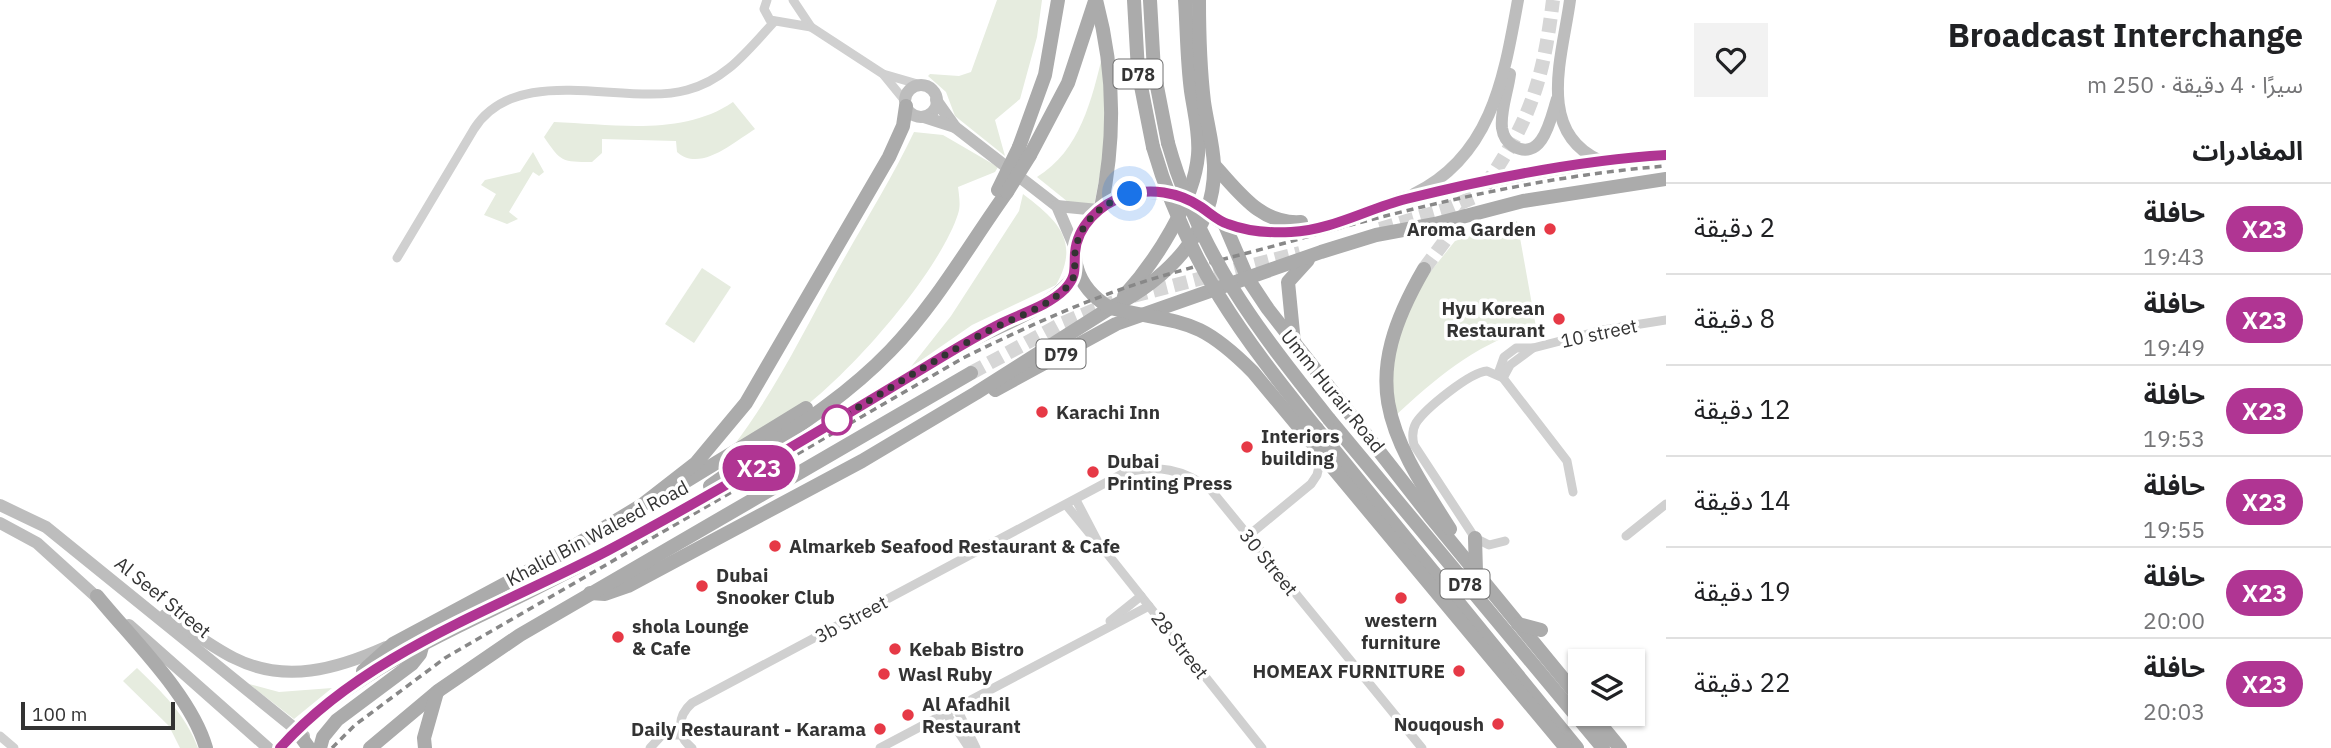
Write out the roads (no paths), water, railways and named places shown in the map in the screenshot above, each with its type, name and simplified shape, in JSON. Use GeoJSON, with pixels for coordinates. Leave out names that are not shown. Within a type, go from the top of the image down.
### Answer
{"type":"FeatureCollection","features":[{"type":"Feature","properties":{"kind":"main road"},"geometry":{"type":"LineString","coordinates":[[1025,151],[1045,75],[1058,0]]}},
{"type":"Feature","properties":{"kind":"main road"},"geometry":{"type":"LineString","coordinates":[[652,527],[848,389],[908,331],[977,235],[1068,83],[1096,0]]}},
{"type":"Feature","properties":{"kind":"main road"},"geometry":{"type":"LineString","coordinates":[[1096,0],[1112,91],[1111,147],[1100,209]]}},
{"type":"Feature","properties":{"kind":"main road","name":"Umm Hurair Road"},"geometry":{"type":"LineString","coordinates":[[1133,0],[1138,71],[1153,147],[1175,214],[1206,278],[1261,360],[1577,748]]}},
{"type":"Feature","properties":{"kind":"main road","name":"Umm Hurair Road"},"geometry":{"type":"LineString","coordinates":[[1150,0],[1154,71],[1168,143],[1187,203],[1232,292],[1329,419],[1603,748]]}},
{"type":"Feature","properties":{"kind":"main road"},"geometry":{"type":"LineString","coordinates":[[1113,306],[1148,266],[1185,199],[1196,169],[1199,146],[1188,62],[1185,0]]}},
{"type":"Feature","properties":{"kind":"main road"},"geometry":{"type":"LineString","coordinates":[[976,393],[1113,306],[1130,299],[1179,258],[1208,212],[1214,165],[1202,77],[1199,0]]}},
{"type":"Feature","properties":{"kind":"main road"},"geometry":{"type":"LineString","coordinates":[[1075,248],[1085,226],[1100,209],[1119,198],[1142,191],[1166,193],[1185,199],[1224,223],[1262,231],[1291,232],[1351,219],[1401,200],[1441,178],[1473,146],[1496,100],[1518,0]]}},
{"type":"Feature","properties":{"kind":"main road"},"geometry":{"type":"LineString","coordinates":[[1513,28],[1512,65],[1502,126],[1508,142],[1523,149],[1539,144],[1545,136],[1557,99],[1570,0]]}},
{"type":"Feature","properties":{"kind":"main road"},"geometry":{"type":"LineString","coordinates":[[642,505],[696,463],[746,403],[889,157],[903,126],[910,90],[921,85],[932,90],[955,127],[1057,206],[1075,248],[1077,269],[1087,289],[1113,306],[1180,320],[1214,336],[1253,372],[1566,748]]}},
{"type":"Feature","properties":{"kind":"main road"},"geometry":{"type":"LineString","coordinates":[[1557,99],[1564,130],[1581,150],[1599,160]]}},
{"type":"Feature","properties":{"kind":"main road"},"geometry":{"type":"LineString","coordinates":[[924,117],[933,111],[936,100]]}},
{"type":"Feature","properties":{"kind":"main road"},"geometry":{"type":"LineString","coordinates":[[906,104],[915,116],[955,127]]}},
{"type":"Feature","properties":{"kind":"main road"},"geometry":{"type":"LineString","coordinates":[[1401,200],[1599,160],[1666,155]]}},
{"type":"Feature","properties":{"kind":"main road"},"geometry":{"type":"LineString","coordinates":[[1214,165],[1253,206],[1272,219],[1294,223],[1331,217],[1351,219]]}},
{"type":"Feature","properties":{"kind":"main road","name":"D79"},"geometry":{"type":"LineString","coordinates":[[370,748],[438,691],[520,635],[590,593],[605,594],[628,586],[840,474],[976,393],[997,389],[1097,333],[1321,252],[1376,235],[1435,224],[1515,203],[1606,186],[1666,179]]}},
{"type":"Feature","properties":{"kind":"main road"},"geometry":{"type":"LineString","coordinates":[[1057,206],[1100,209]]}},
{"type":"Feature","properties":{"kind":"main road"},"geometry":{"type":"LineString","coordinates":[[1224,223],[1248,279],[1294,343],[1568,684]]}},
{"type":"Feature","properties":{"kind":"main road"},"geometry":{"type":"LineString","coordinates":[[1294,343],[1288,282],[1300,266],[1321,252]]}},
{"type":"Feature","properties":{"kind":"main road","name":"Khalid Bin Waleed Road"},"geometry":{"type":"LineString","coordinates":[[280,748],[339,692],[424,643],[652,527],[777,458],[982,334],[1051,300],[1067,287],[1077,269]]}},
{"type":"Feature","properties":{"kind":"main road"},"geometry":{"type":"LineString","coordinates":[[1424,269],[1397,320],[1389,346],[1387,399],[1401,449],[1454,535],[1460,553]]}},
{"type":"Feature","properties":{"kind":"main road"},"geometry":{"type":"LineString","coordinates":[[590,593],[971,373]]}},
{"type":"Feature","properties":{"kind":"main road"},"geometry":{"type":"LineString","coordinates":[[133,597],[221,652],[265,669],[314,671],[351,662],[393,644],[554,558],[642,505],[666,494],[830,392],[848,389]]}},
{"type":"Feature","properties":{"kind":"main road","name":"Al Seef Street"},"geometry":{"type":"LineString","coordinates":[[0,505],[46,527],[296,730]]}},
{"type":"Feature","properties":{"kind":"main road"},"geometry":{"type":"LineString","coordinates":[[0,523],[37,543],[268,748]]}},
{"type":"Feature","properties":{"kind":"main road"},"geometry":{"type":"LineString","coordinates":[[1475,538],[1476,572]]}},
{"type":"Feature","properties":{"kind":"main road"},"geometry":{"type":"LineString","coordinates":[[97,596],[180,696],[197,723],[206,748]]}},
{"type":"Feature","properties":{"kind":"main road"},"geometry":{"type":"LineString","coordinates":[[1518,624],[1541,630]]}},
{"type":"Feature","properties":{"kind":"main road"},"geometry":{"type":"LineString","coordinates":[[296,730],[317,748],[327,729],[416,660],[424,643]]}},
{"type":"Feature","properties":{"kind":"main road"},"geometry":{"type":"LineString","coordinates":[[339,692],[393,644]]}},
{"type":"Feature","properties":{"kind":"main road"},"geometry":{"type":"LineString","coordinates":[[425,748],[424,738],[438,691]]}},
{"type":"Feature","properties":{"kind":"main road"},"geometry":{"type":"LineString","coordinates":[[1602,726],[1620,748]]}},
{"type":"Feature","properties":{"kind":"street"},"geometry":{"type":"LineString","coordinates":[[767,0],[765,14],[774,22],[811,27]]}},
{"type":"Feature","properties":{"kind":"street"},"geometry":{"type":"LineString","coordinates":[[793,0],[811,27],[883,74],[921,85]]}},
{"type":"Feature","properties":{"kind":"street"},"geometry":{"type":"LineString","coordinates":[[397,258],[489,110],[505,102],[557,91],[686,91],[707,83],[730,69],[774,22]]}},
{"type":"Feature","properties":{"kind":"street"},"geometry":{"type":"LineString","coordinates":[[883,74],[906,104]]}},
{"type":"Feature","properties":{"kind":"street","name":"10 street"},"geometry":{"type":"LineString","coordinates":[[1501,376],[1504,357],[1511,350],[1533,348],[1602,330],[1666,320]]}},
{"type":"Feature","properties":{"kind":"street"},"geometry":{"type":"LineString","coordinates":[[1505,541],[1489,545],[1475,538],[1417,452],[1413,429],[1423,415],[1469,377],[1480,372],[1501,376],[1567,461],[1573,492]]}},
{"type":"Feature","properties":{"kind":"street"},"geometry":{"type":"LineString","coordinates":[[1248,536],[1311,484],[1317,475],[1322,454]]}},
{"type":"Feature","properties":{"kind":"street","name":"30 Street"},"geometry":{"type":"LineString","coordinates":[[1076,500],[1124,473],[1150,468],[1177,471],[1211,490],[1422,748]]}},
{"type":"Feature","properties":{"kind":"street","name":"3b Street"},"geometry":{"type":"LineString","coordinates":[[681,735],[682,714],[692,703],[1076,500]]}},
{"type":"Feature","properties":{"kind":"street","name":"28 Street"},"geometry":{"type":"LineString","coordinates":[[1076,500],[1098,542]]}},
{"type":"Feature","properties":{"kind":"street"},"geometry":{"type":"LineString","coordinates":[[1626,536],[1666,504]]}},
{"type":"Feature","properties":{"kind":"street","name":"28 Street"},"geometry":{"type":"LineString","coordinates":[[1067,506],[1262,748]]}},
{"type":"Feature","properties":{"kind":"street"},"geometry":{"type":"LineString","coordinates":[[1088,636],[1141,596]]}},
{"type":"Feature","properties":{"kind":"street"},"geometry":{"type":"LineString","coordinates":[[880,748],[1149,606]]}},
{"type":"Feature","properties":{"kind":"street"},"geometry":{"type":"LineString","coordinates":[[956,707],[976,748]]}},
{"type":"Feature","properties":{"kind":"street"},"geometry":{"type":"LineString","coordinates":[[946,713],[969,748]]}},
{"type":"Feature","properties":{"kind":"street"},"geometry":{"type":"LineString","coordinates":[[650,748],[662,735],[681,735],[692,748]]}},
{"type":"Feature","properties":{"kind":"street"},"geometry":{"type":"LineString","coordinates":[[0,736],[14,748]]}},
{"type":"Feature","properties":{"kind":"tunnel"},"geometry":{"type":"LineString","coordinates":[[1485,186],[1514,140],[1532,98],[1545,54],[1553,0]]}},
{"type":"Feature","properties":{"kind":"tunnel"},"geometry":{"type":"LineString","coordinates":[[1380,229],[1444,210],[1479,195]]}},
{"type":"Feature","properties":{"kind":"tunnel"},"geometry":{"type":"LineString","coordinates":[[1424,269],[1467,211]]}},
{"type":"Feature","properties":{"kind":"tunnel"},"geometry":{"type":"LineString","coordinates":[[1133,296],[1300,253]]}},
{"type":"Feature","properties":{"kind":"tunnel"},"geometry":{"type":"LineString","coordinates":[[971,373],[1063,323],[1114,302]]}},
{"type":"Feature","properties":{"kind":"railway"},"geometry":{"type":"LineString","coordinates":[[332,748],[355,725],[445,658],[963,358],[1040,322],[1099,297],[1162,276],[1384,216],[1524,185],[1666,166]]}},
{"type":"Feature","properties":{"kind":"place","name":"Aroma Garden"},"geometry":{"type":"Point","coordinates":[1550,229]}},
{"type":"Feature","properties":{"kind":"place","name":"Hyu Korean Restaurant"},"geometry":{"type":"Point","coordinates":[1559,319]}},
{"type":"Feature","properties":{"kind":"place","name":"Karachi Inn"},"geometry":{"type":"Point","coordinates":[1042,412]}},
{"type":"Feature","properties":{"kind":"place","name":"Interiors building"},"geometry":{"type":"Point","coordinates":[1247,447]}},
{"type":"Feature","properties":{"kind":"place","name":"Dubai Printing Press"},"geometry":{"type":"Point","coordinates":[1093,472]}},
{"type":"Feature","properties":{"kind":"place","name":"Almarkeb Seafood Restaurant & Cafe"},"geometry":{"type":"Point","coordinates":[775,546]}},
{"type":"Feature","properties":{"kind":"place","name":"Dubai Snooker Club"},"geometry":{"type":"Point","coordinates":[702,586]}},
{"type":"Feature","properties":{"kind":"place","name":"western furniture"},"geometry":{"type":"Point","coordinates":[1401,598]}},
{"type":"Feature","properties":{"kind":"place","name":"shola Lounge & Cafe"},"geometry":{"type":"Point","coordinates":[618,637]}},
{"type":"Feature","properties":{"kind":"place","name":"Kebab Bistro"},"geometry":{"type":"Point","coordinates":[895,649]}},
{"type":"Feature","properties":{"kind":"place","name":"HOMEAX FURNITURE"},"geometry":{"type":"Point","coordinates":[1459,671]}},
{"type":"Feature","properties":{"kind":"place","name":"Wasl Ruby"},"geometry":{"type":"Point","coordinates":[884,674]}},
{"type":"Feature","properties":{"kind":"place","name":"Al Afadhil Restaurant"},"geometry":{"type":"Point","coordinates":[908,715]}},
{"type":"Feature","properties":{"kind":"place","name":"Nouqoush"},"geometry":{"type":"Point","coordinates":[1498,724]}},
{"type":"Feature","properties":{"kind":"place","name":"Daily Restaurant - Karama"},"geometry":{"type":"Point","coordinates":[880,729]}}]}
